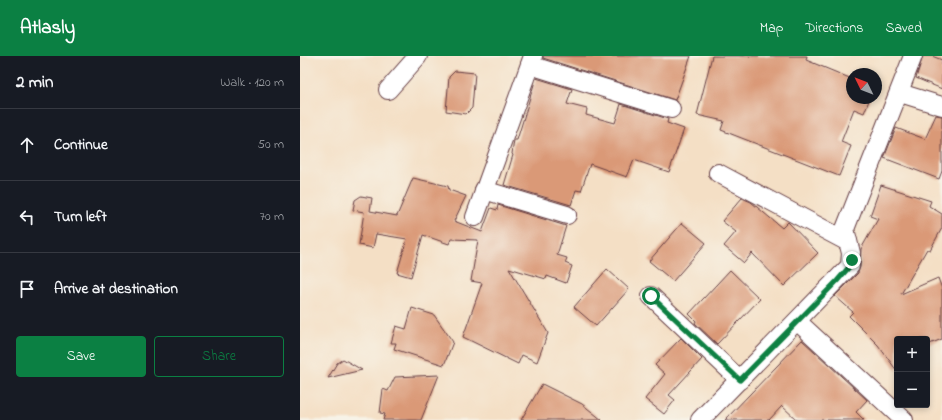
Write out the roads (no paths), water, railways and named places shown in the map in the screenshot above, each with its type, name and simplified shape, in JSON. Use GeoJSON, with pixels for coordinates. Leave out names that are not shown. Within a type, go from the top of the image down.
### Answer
{"type":"FeatureCollection","features":[{"type":"Feature","properties":{"kind":"street"},"geometry":{"type":"LineString","coordinates":[[388,90],[418,56]]}},
{"type":"Feature","properties":{"kind":"street"},"geometry":{"type":"LineString","coordinates":[[700,420],[850,266],[851,253],[845,229],[900,93],[913,56]]}},
{"type":"Feature","properties":{"kind":"street"},"geometry":{"type":"LineString","coordinates":[[475,217],[531,61],[671,109]]}},
{"type":"Feature","properties":{"kind":"street"},"geometry":{"type":"LineString","coordinates":[[900,93],[942,106]]}},
{"type":"Feature","properties":{"kind":"street"},"geometry":{"type":"LineString","coordinates":[[718,173],[848,242]]}},
{"type":"Feature","properties":{"kind":"street"},"geometry":{"type":"LineString","coordinates":[[484,190],[567,215]]}},
{"type":"Feature","properties":{"kind":"street"},"geometry":{"type":"LineString","coordinates":[[651,296],[740,380]]}},
{"type":"Feature","properties":{"kind":"street"},"geometry":{"type":"LineString","coordinates":[[797,321],[904,420]]}}]}
